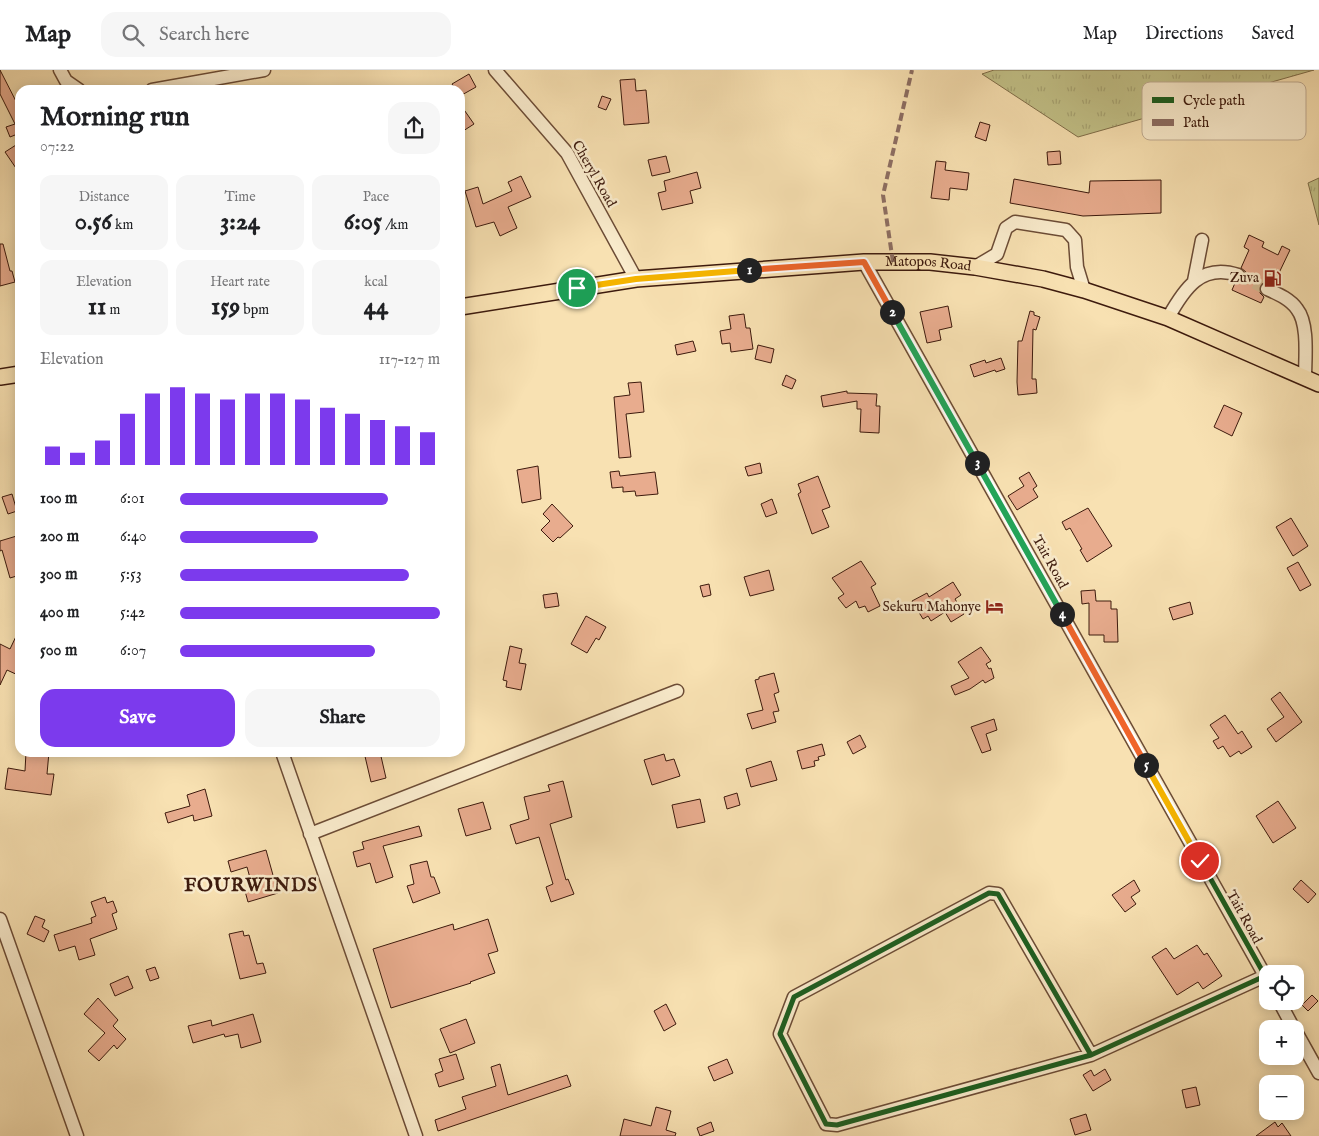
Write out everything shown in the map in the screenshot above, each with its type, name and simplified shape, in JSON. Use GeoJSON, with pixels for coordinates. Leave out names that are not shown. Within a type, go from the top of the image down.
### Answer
{"type":"FeatureCollection","features":[{"type":"Feature","properties":{"kind":"main road","name":"Matopos Road"},"geometry":{"type":"LineString","coordinates":[[465,306],[636,279],[864,262],[930,262],[975,267],[1043,279],[1084,290],[1168,318],[1312,381]]}},
{"type":"Feature","properties":{"kind":"main road"},"geometry":{"type":"LineString","coordinates":[[0,377],[15,375]]}},
{"type":"Feature","properties":{"kind":"street"},"geometry":{"type":"LineString","coordinates":[[60,70],[66,81],[72,85]]}},
{"type":"Feature","properties":{"kind":"street"},"geometry":{"type":"LineString","coordinates":[[180,85],[264,70]]}},
{"type":"Feature","properties":{"kind":"street","name":"Cheryl Road"},"geometry":{"type":"LineString","coordinates":[[495,70],[567,153],[636,279]]}},
{"type":"Feature","properties":{"kind":"street"},"geometry":{"type":"LineString","coordinates":[[975,267],[996,254],[1006,228],[1015,222],[1066,230],[1075,240],[1077,267],[1084,290]]}},
{"type":"Feature","properties":{"kind":"street"},"geometry":{"type":"LineString","coordinates":[[1194,281],[1202,240]]}},
{"type":"Feature","properties":{"kind":"street","name":"Tait Road"},"geometry":{"type":"LineString","coordinates":[[864,262],[1259,966]]}},
{"type":"Feature","properties":{"kind":"street"},"geometry":{"type":"LineString","coordinates":[[1168,318],[1184,290],[1194,281],[1211,273],[1238,274]]}},
{"type":"Feature","properties":{"kind":"street"},"geometry":{"type":"LineString","coordinates":[[1267,289],[1285,298],[1297,309],[1302,319],[1312,381]]}},
{"type":"Feature","properties":{"kind":"street"},"geometry":{"type":"LineString","coordinates":[[310,834],[677,691]]}},
{"type":"Feature","properties":{"kind":"street"},"geometry":{"type":"LineString","coordinates":[[284,757],[416,1136]]}},
{"type":"Feature","properties":{"kind":"street"},"geometry":{"type":"LineString","coordinates":[[1091,1055],[998,894],[989,893],[794,997],[780,1034],[826,1124],[837,1125],[1091,1055],[1259,981]]}},
{"type":"Feature","properties":{"kind":"street"},"geometry":{"type":"LineString","coordinates":[[0,919],[4,943],[77,1136]]}},
{"type":"Feature","properties":{"kind":"street"},"geometry":{"type":"LineString","coordinates":[[1304,1046],[1319,1073]]}},
{"type":"Feature","properties":{"kind":"green space"},"geometry":{"type":"Polygon","coordinates":[[[994,70],[1314,70],[1272,82],[1142,82],[1142,119],[1078,137],[982,74],[994,70]]]}},
{"type":"Feature","properties":{"kind":"green space"},"geometry":{"type":"Polygon","coordinates":[[[1319,178],[1319,225],[1308,183],[1319,178]]]}},
{"type":"Feature","properties":{"kind":"building"},"geometry":{"type":"Polygon","coordinates":[[[0,70],[15,99],[15,124],[0,94],[0,70]]]}},
{"type":"Feature","properties":{"kind":"building"},"geometry":{"type":"Polygon","coordinates":[[[469,74],[476,87],[465,93],[465,85],[452,84],[469,74]]]}},
{"type":"Feature","properties":{"kind":"building"},"geometry":{"type":"Polygon","coordinates":[[[635,79],[636,91],[646,90],[649,123],[624,125],[620,80],[635,79]]]}},
{"type":"Feature","properties":{"kind":"building"},"geometry":{"type":"Polygon","coordinates":[[[602,96],[611,99],[606,110],[598,107],[602,96]]]}},
{"type":"Feature","properties":{"kind":"building"},"geometry":{"type":"Polygon","coordinates":[[[465,111],[474,124],[465,130],[465,111]]]}},
{"type":"Feature","properties":{"kind":"building"},"geometry":{"type":"Polygon","coordinates":[[[980,122],[990,125],[986,141],[975,137],[980,122]]]}},
{"type":"Feature","properties":{"kind":"building"},"geometry":{"type":"Polygon","coordinates":[[[15,124],[15,135],[10,137],[6,127],[15,124]]]}},
{"type":"Feature","properties":{"kind":"building"},"geometry":{"type":"Polygon","coordinates":[[[15,146],[15,167],[5,152],[15,146]]]}},
{"type":"Feature","properties":{"kind":"building"},"geometry":{"type":"Polygon","coordinates":[[[1060,151],[1061,164],[1048,165],[1047,152],[1060,151]]]}},
{"type":"Feature","properties":{"kind":"building"},"geometry":{"type":"Polygon","coordinates":[[[666,156],[670,172],[652,176],[648,160],[666,156]]]}},
{"type":"Feature","properties":{"kind":"building"},"geometry":{"type":"Polygon","coordinates":[[[936,161],[946,162],[945,170],[969,173],[967,190],[950,188],[949,200],[931,198],[936,161]]]}},
{"type":"Feature","properties":{"kind":"building"},"geometry":{"type":"Polygon","coordinates":[[[697,172],[701,188],[690,191],[693,203],[662,210],[658,193],[666,191],[664,181],[697,172]]]}},
{"type":"Feature","properties":{"kind":"building"},"geometry":{"type":"Polygon","coordinates":[[[521,176],[531,197],[508,207],[517,228],[500,236],[494,222],[476,227],[465,191],[478,187],[483,204],[512,191],[508,182],[521,176]]]}},
{"type":"Feature","properties":{"kind":"building"},"geometry":{"type":"Polygon","coordinates":[[[1014,179],[1089,193],[1090,181],[1161,180],[1161,213],[1083,216],[1010,203],[1014,179]]]}},
{"type":"Feature","properties":{"kind":"building"},"geometry":{"type":"Polygon","coordinates":[[[1249,235],[1264,242],[1262,247],[1278,255],[1282,246],[1290,250],[1278,275],[1274,273],[1271,282],[1266,281],[1260,285],[1260,293],[1264,297],[1261,303],[1232,290],[1235,283],[1241,283],[1246,277],[1246,272],[1241,268],[1249,250],[1244,247],[1249,235]]]}},
{"type":"Feature","properties":{"kind":"building"},"geometry":{"type":"Polygon","coordinates":[[[0,244],[3,244],[15,282],[0,286],[0,244]]]}},
{"type":"Feature","properties":{"kind":"building"},"geometry":{"type":"Polygon","coordinates":[[[948,306],[952,327],[939,330],[941,340],[927,343],[920,312],[948,306]]]}},
{"type":"Feature","properties":{"kind":"building"},"geometry":{"type":"Polygon","coordinates":[[[1030,311],[1040,317],[1036,330],[1033,329],[1032,379],[1036,379],[1037,393],[1018,395],[1018,341],[1022,341],[1030,311]]]}},
{"type":"Feature","properties":{"kind":"building"},"geometry":{"type":"Polygon","coordinates":[[[744,314],[746,328],[750,328],[753,349],[731,352],[730,343],[722,344],[720,331],[731,329],[729,316],[744,314]]]}},
{"type":"Feature","properties":{"kind":"building"},"geometry":{"type":"Polygon","coordinates":[[[693,341],[696,351],[677,355],[675,345],[693,341]]]}},
{"type":"Feature","properties":{"kind":"building"},"geometry":{"type":"Polygon","coordinates":[[[758,345],[774,349],[771,363],[755,359],[758,345]]]}},
{"type":"Feature","properties":{"kind":"building"},"geometry":{"type":"Polygon","coordinates":[[[1001,358],[1005,369],[996,372],[995,370],[974,377],[970,365],[985,360],[986,363],[1001,358]]]}},
{"type":"Feature","properties":{"kind":"building"},"geometry":{"type":"Polygon","coordinates":[[[786,375],[796,380],[792,389],[782,385],[786,375]]]}},
{"type":"Feature","properties":{"kind":"building"},"geometry":{"type":"Polygon","coordinates":[[[641,382],[644,412],[626,414],[631,457],[619,458],[614,397],[630,395],[628,383],[641,382]]]}},
{"type":"Feature","properties":{"kind":"building"},"geometry":{"type":"Polygon","coordinates":[[[847,391],[847,393],[877,394],[876,406],[880,406],[879,433],[860,432],[861,409],[857,409],[857,401],[823,407],[821,396],[847,391]]]}},
{"type":"Feature","properties":{"kind":"building"},"geometry":{"type":"Polygon","coordinates":[[[1224,405],[1242,413],[1232,436],[1214,427],[1224,405]]]}},
{"type":"Feature","properties":{"kind":"building"},"geometry":{"type":"Polygon","coordinates":[[[760,463],[762,473],[748,476],[745,467],[760,463]]]}},
{"type":"Feature","properties":{"kind":"building"},"geometry":{"type":"Polygon","coordinates":[[[538,466],[541,499],[522,503],[517,470],[538,466]]]}},
{"type":"Feature","properties":{"kind":"building"},"geometry":{"type":"Polygon","coordinates":[[[619,471],[620,476],[655,472],[658,494],[636,496],[635,491],[623,492],[623,487],[612,488],[610,472],[619,471]]]}},
{"type":"Feature","properties":{"kind":"building"},"geometry":{"type":"Polygon","coordinates":[[[1029,472],[1037,486],[1033,489],[1038,497],[1017,510],[1008,496],[1024,486],[1019,478],[1029,472]]]}},
{"type":"Feature","properties":{"kind":"building"},"geometry":{"type":"Polygon","coordinates":[[[818,476],[830,507],[822,510],[829,527],[812,534],[798,494],[801,492],[798,484],[818,476]]]}},
{"type":"Feature","properties":{"kind":"building"},"geometry":{"type":"Polygon","coordinates":[[[12,494],[15,512],[8,514],[2,497],[12,494]]]}},
{"type":"Feature","properties":{"kind":"building"},"geometry":{"type":"Polygon","coordinates":[[[772,499],[777,513],[766,517],[761,504],[772,499]]]}},
{"type":"Feature","properties":{"kind":"building"},"geometry":{"type":"Polygon","coordinates":[[[552,504],[573,526],[553,542],[541,530],[550,521],[543,514],[552,504]]]}},
{"type":"Feature","properties":{"kind":"building"},"geometry":{"type":"Polygon","coordinates":[[[1088,508],[1112,546],[1087,562],[1070,528],[1066,530],[1062,522],[1088,508]]]}},
{"type":"Feature","properties":{"kind":"building"},"geometry":{"type":"Polygon","coordinates":[[[1291,518],[1308,546],[1293,556],[1276,527],[1291,518]]]}},
{"type":"Feature","properties":{"kind":"building"},"geometry":{"type":"Polygon","coordinates":[[[15,536],[15,576],[10,578],[2,550],[0,551],[0,541],[15,536]]]}},
{"type":"Feature","properties":{"kind":"building"},"geometry":{"type":"Polygon","coordinates":[[[861,561],[876,584],[871,587],[880,606],[868,612],[865,606],[859,608],[856,601],[846,608],[838,598],[844,594],[832,578],[861,561]]]}},
{"type":"Feature","properties":{"kind":"building"},"geometry":{"type":"Polygon","coordinates":[[[1298,562],[1311,585],[1300,591],[1287,568],[1298,562]]]}},
{"type":"Feature","properties":{"kind":"building"},"geometry":{"type":"Polygon","coordinates":[[[769,570],[774,590],[750,596],[744,577],[769,570]]]}},
{"type":"Feature","properties":{"kind":"building"},"geometry":{"type":"Polygon","coordinates":[[[953,582],[961,595],[955,599],[964,614],[951,622],[945,612],[931,621],[928,616],[923,619],[912,601],[927,593],[929,597],[953,582]]]}},
{"type":"Feature","properties":{"kind":"building"},"geometry":{"type":"Polygon","coordinates":[[[709,584],[711,595],[703,597],[700,586],[709,584]]]}},
{"type":"Feature","properties":{"kind":"building"},"geometry":{"type":"Polygon","coordinates":[[[1095,590],[1096,601],[1111,601],[1111,609],[1117,609],[1118,642],[1104,642],[1104,635],[1089,635],[1089,603],[1082,604],[1081,591],[1095,590]]]}},
{"type":"Feature","properties":{"kind":"building"},"geometry":{"type":"Polygon","coordinates":[[[557,593],[559,606],[545,608],[543,595],[557,593]]]}},
{"type":"Feature","properties":{"kind":"building"},"geometry":{"type":"Polygon","coordinates":[[[1190,602],[1193,614],[1173,620],[1169,608],[1190,602]]]}},
{"type":"Feature","properties":{"kind":"building"},"geometry":{"type":"Polygon","coordinates":[[[586,616],[606,627],[599,640],[596,638],[587,653],[571,644],[586,616]]]}},
{"type":"Feature","properties":{"kind":"building"},"geometry":{"type":"Polygon","coordinates":[[[15,638],[15,674],[7,670],[0,685],[0,644],[10,649],[15,638]]]}},
{"type":"Feature","properties":{"kind":"building"},"geometry":{"type":"Polygon","coordinates":[[[510,646],[522,649],[519,663],[526,664],[521,690],[506,687],[507,681],[503,680],[510,646]]]}},
{"type":"Feature","properties":{"kind":"building"},"geometry":{"type":"Polygon","coordinates":[[[981,647],[991,661],[986,664],[989,669],[991,668],[994,678],[985,683],[983,680],[970,689],[955,695],[951,686],[969,678],[958,662],[981,647]]]}},
{"type":"Feature","properties":{"kind":"building"},"geometry":{"type":"Polygon","coordinates":[[[774,673],[779,692],[774,694],[779,711],[773,712],[776,722],[752,729],[747,714],[763,710],[755,680],[774,673]]]}},
{"type":"Feature","properties":{"kind":"building"},"geometry":{"type":"Polygon","coordinates":[[[1280,692],[1302,722],[1276,742],[1267,729],[1284,717],[1271,699],[1280,692]]]}},
{"type":"Feature","properties":{"kind":"building"},"geometry":{"type":"Polygon","coordinates":[[[1225,715],[1238,734],[1242,731],[1252,747],[1241,754],[1239,751],[1230,757],[1223,746],[1218,749],[1213,741],[1219,738],[1210,725],[1225,715]]]}},
{"type":"Feature","properties":{"kind":"building"},"geometry":{"type":"Polygon","coordinates":[[[994,719],[997,730],[986,734],[991,750],[982,753],[971,727],[994,719]]]}},
{"type":"Feature","properties":{"kind":"building"},"geometry":{"type":"Polygon","coordinates":[[[860,735],[866,747],[853,754],[847,742],[860,735]]]}},
{"type":"Feature","properties":{"kind":"building"},"geometry":{"type":"Polygon","coordinates":[[[822,744],[825,755],[818,757],[819,760],[814,761],[815,766],[802,769],[797,751],[822,744]]]}},
{"type":"Feature","properties":{"kind":"building"},"geometry":{"type":"Polygon","coordinates":[[[664,754],[666,761],[674,759],[680,776],[652,785],[644,760],[664,754]]]}},
{"type":"Feature","properties":{"kind":"building"},"geometry":{"type":"Polygon","coordinates":[[[26,757],[49,757],[47,774],[54,774],[51,795],[5,789],[8,768],[25,771],[26,757]]]}},
{"type":"Feature","properties":{"kind":"building"},"geometry":{"type":"Polygon","coordinates":[[[365,757],[381,757],[386,778],[371,782],[365,757]]]}},
{"type":"Feature","properties":{"kind":"building"},"geometry":{"type":"Polygon","coordinates":[[[771,761],[777,780],[751,787],[746,769],[771,761]]]}},
{"type":"Feature","properties":{"kind":"building"},"geometry":{"type":"Polygon","coordinates":[[[563,781],[572,817],[550,824],[566,880],[568,879],[574,894],[551,902],[546,887],[553,884],[539,837],[516,844],[510,825],[529,819],[524,797],[550,791],[548,785],[563,781]]]}},
{"type":"Feature","properties":{"kind":"building"},"geometry":{"type":"Polygon","coordinates":[[[205,789],[212,816],[194,821],[193,815],[168,823],[165,813],[190,806],[187,795],[205,789]]]}},
{"type":"Feature","properties":{"kind":"building"},"geometry":{"type":"Polygon","coordinates":[[[737,793],[740,805],[727,809],[724,797],[737,793]]]}},
{"type":"Feature","properties":{"kind":"building"},"geometry":{"type":"Polygon","coordinates":[[[700,799],[705,822],[677,828],[672,805],[700,799]]]}},
{"type":"Feature","properties":{"kind":"building"},"geometry":{"type":"Polygon","coordinates":[[[1278,801],[1296,828],[1273,843],[1256,816],[1278,801]]]}},
{"type":"Feature","properties":{"kind":"building"},"geometry":{"type":"Polygon","coordinates":[[[483,802],[491,829],[466,836],[458,809],[483,802]]]}},
{"type":"Feature","properties":{"kind":"building"},"geometry":{"type":"Polygon","coordinates":[[[419,826],[422,836],[383,846],[393,877],[376,883],[370,863],[357,867],[353,852],[364,849],[362,842],[419,826]]]}},
{"type":"Feature","properties":{"kind":"building"},"geometry":{"type":"Polygon","coordinates":[[[266,850],[278,893],[248,902],[245,891],[253,889],[247,867],[231,872],[228,861],[266,850]]]}},
{"type":"Feature","properties":{"kind":"building"},"geometry":{"type":"Polygon","coordinates":[[[427,861],[431,877],[434,877],[440,893],[413,903],[407,886],[414,884],[410,865],[427,861]]]}},
{"type":"Feature","properties":{"kind":"building"},"geometry":{"type":"Polygon","coordinates":[[[1134,880],[1140,891],[1131,897],[1136,904],[1125,912],[1112,895],[1134,880]]]}},
{"type":"Feature","properties":{"kind":"building"},"geometry":{"type":"Polygon","coordinates":[[[1301,880],[1316,894],[1308,903],[1293,889],[1301,880]]]}},
{"type":"Feature","properties":{"kind":"building"},"geometry":{"type":"Polygon","coordinates":[[[105,897],[107,903],[113,901],[117,912],[112,914],[117,929],[90,939],[95,955],[79,960],[75,946],[59,951],[54,935],[92,923],[91,918],[96,916],[91,902],[105,897]]]}},
{"type":"Feature","properties":{"kind":"building"},"geometry":{"type":"Polygon","coordinates":[[[35,916],[45,920],[42,927],[49,931],[44,942],[27,934],[35,916]]]}},
{"type":"Feature","properties":{"kind":"building"},"geometry":{"type":"Polygon","coordinates":[[[488,919],[498,951],[488,954],[495,973],[471,983],[391,1008],[373,949],[453,924],[454,930],[488,919]]]}},
{"type":"Feature","properties":{"kind":"building"},"geometry":{"type":"Polygon","coordinates":[[[243,931],[244,936],[249,935],[257,964],[263,963],[266,973],[240,979],[229,934],[243,931]]]}},
{"type":"Feature","properties":{"kind":"building"},"geometry":{"type":"Polygon","coordinates":[[[1197,945],[1204,955],[1207,953],[1222,976],[1203,989],[1198,982],[1177,995],[1152,957],[1166,948],[1174,959],[1197,945]]]}},
{"type":"Feature","properties":{"kind":"building"},"geometry":{"type":"Polygon","coordinates":[[[155,967],[159,978],[150,981],[146,970],[155,967]]]}},
{"type":"Feature","properties":{"kind":"building"},"geometry":{"type":"Polygon","coordinates":[[[128,976],[133,988],[115,996],[110,984],[128,976]]]}},
{"type":"Feature","properties":{"kind":"building"},"geometry":{"type":"Polygon","coordinates":[[[1312,995],[1318,1001],[1308,1011],[1304,1007],[1304,1003],[1312,995]]]}},
{"type":"Feature","properties":{"kind":"building"},"geometry":{"type":"Polygon","coordinates":[[[98,998],[118,1020],[113,1026],[126,1039],[117,1049],[114,1045],[99,1061],[88,1051],[105,1033],[84,1014],[98,998]]]}},
{"type":"Feature","properties":{"kind":"building"},"geometry":{"type":"Polygon","coordinates":[[[666,1004],[676,1024],[664,1031],[654,1011],[666,1004]]]}},
{"type":"Feature","properties":{"kind":"building"},"geometry":{"type":"Polygon","coordinates":[[[253,1014],[261,1042],[241,1048],[238,1034],[225,1037],[224,1034],[193,1043],[188,1026],[211,1020],[212,1026],[253,1014]]]}},
{"type":"Feature","properties":{"kind":"building"},"geometry":{"type":"Polygon","coordinates":[[[466,1019],[475,1043],[450,1053],[440,1029],[466,1019]]]}},
{"type":"Feature","properties":{"kind":"building"},"geometry":{"type":"Polygon","coordinates":[[[456,1054],[464,1079],[439,1087],[435,1074],[443,1071],[439,1059],[456,1054]]]}},
{"type":"Feature","properties":{"kind":"building"},"geometry":{"type":"Polygon","coordinates":[[[727,1059],[733,1073],[714,1081],[708,1067],[727,1059]]]}},
{"type":"Feature","properties":{"kind":"building"},"geometry":{"type":"Polygon","coordinates":[[[500,1064],[508,1095],[567,1075],[571,1086],[438,1131],[435,1120],[466,1109],[462,1097],[496,1086],[491,1067],[500,1064]]]}},
{"type":"Feature","properties":{"kind":"building"},"geometry":{"type":"Polygon","coordinates":[[[1105,1069],[1111,1080],[1093,1091],[1083,1075],[1091,1070],[1094,1076],[1105,1069]]]}},
{"type":"Feature","properties":{"kind":"building"},"geometry":{"type":"Polygon","coordinates":[[[1196,1087],[1200,1105],[1186,1108],[1182,1090],[1196,1087]]]}},
{"type":"Feature","properties":{"kind":"building"},"geometry":{"type":"Polygon","coordinates":[[[656,1107],[671,1111],[666,1130],[676,1133],[675,1136],[620,1136],[624,1119],[651,1126],[656,1107]]]}},
{"type":"Feature","properties":{"kind":"building"},"geometry":{"type":"Polygon","coordinates":[[[1086,1114],[1091,1130],[1075,1135],[1070,1119],[1086,1114]]]}},
{"type":"Feature","properties":{"kind":"building"},"geometry":{"type":"Polygon","coordinates":[[[711,1122],[714,1131],[700,1136],[697,1128],[711,1122]]]}},
{"type":"Feature","properties":{"kind":"building"},"geometry":{"type":"Polygon","coordinates":[[[1275,1122],[1278,1127],[1282,1123],[1291,1136],[1256,1136],[1275,1122]]]}},
{"type":"Feature","properties":{"kind":"tunnel"},"geometry":{"type":"LineString","coordinates":[[1238,275],[1267,289]]}},
{"type":"Feature","properties":{"kind":"marked path"},"geometry":{"type":"LineString","coordinates":[[893,262],[883,195],[912,70]]}},
{"type":"Feature","properties":{"kind":"cycle path"},"geometry":{"type":"LineString","coordinates":[[864,262],[1259,965]]}},
{"type":"Feature","properties":{"kind":"cycle path"},"geometry":{"type":"LineString","coordinates":[[989,893],[998,894],[1091,1055],[837,1125],[826,1124],[780,1034],[794,997],[989,893]]}},
{"type":"Feature","properties":{"kind":"cycle path"},"geometry":{"type":"LineString","coordinates":[[1091,1055],[1259,979]]}},
{"type":"Feature","properties":{"kind":"place","name":"Zuva"},"geometry":{"type":"Point","coordinates":[1273,278]}},
{"type":"Feature","properties":{"kind":"place","name":"Sekuru Mahonye"},"geometry":{"type":"Point","coordinates":[995,607]}},
{"type":"Feature","properties":{"kind":"district","name":"FOURWINDS"},"geometry":{"type":"Point","coordinates":[251,886]}},
{"type":"Feature","properties":{"kind":"route"},"geometry":{"type":"LineString","coordinates":[[577,288],[636,279],[864,262],[1200,861]]}}]}
